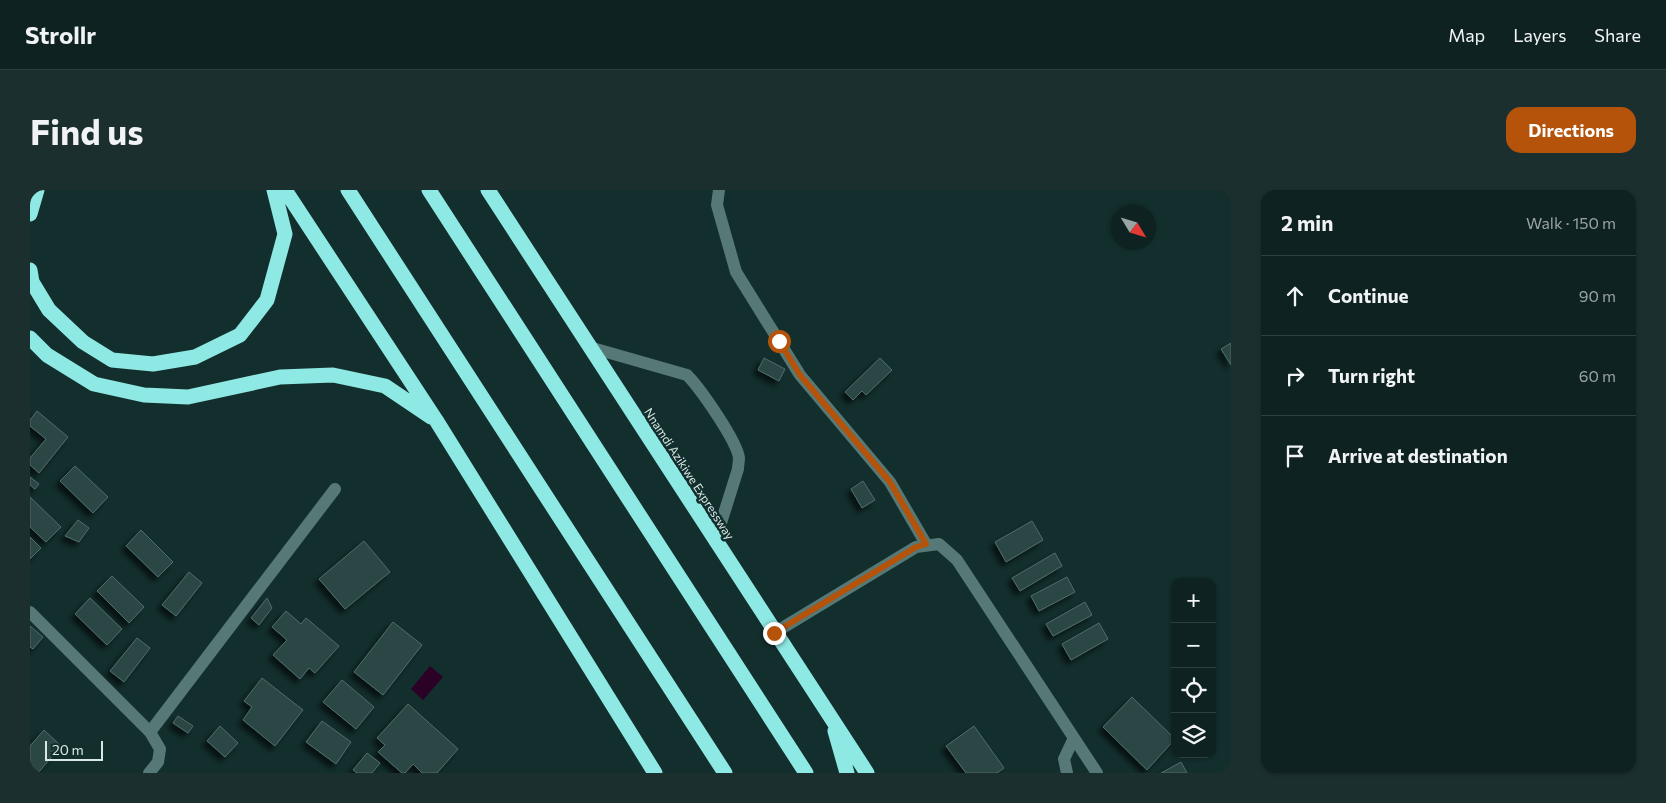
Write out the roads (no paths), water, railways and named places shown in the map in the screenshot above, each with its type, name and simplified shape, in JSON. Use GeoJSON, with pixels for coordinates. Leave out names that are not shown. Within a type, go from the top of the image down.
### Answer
{"type":"FeatureCollection","features":[{"type":"Feature","properties":{"kind":"highway"},"geometry":{"type":"LineString","coordinates":[[30,214],[37,190]]}},
{"type":"Feature","properties":{"kind":"highway"},"geometry":{"type":"LineString","coordinates":[[30,270],[32,282],[49,310],[83,342],[112,360],[153,364],[195,356],[240,334],[267,300],[285,234],[274,190]]}},
{"type":"Feature","properties":{"kind":"highway"},"geometry":{"type":"LineString","coordinates":[[285,190],[436,420],[655,773]]}},
{"type":"Feature","properties":{"kind":"highway"},"geometry":{"type":"LineString","coordinates":[[348,190],[725,773]]}},
{"type":"Feature","properties":{"kind":"highway"},"geometry":{"type":"LineString","coordinates":[[429,190],[806,773]]}},
{"type":"Feature","properties":{"kind":"highway","name":"Nnamdi Azikiwe Expressway"},"geometry":{"type":"LineString","coordinates":[[488,190],[774,633],[830,714],[867,773]]}},
{"type":"Feature","properties":{"kind":"highway"},"geometry":{"type":"LineString","coordinates":[[30,338],[47,355],[94,384],[144,395],[188,397],[280,377],[333,375],[385,386],[436,420]]}},
{"type":"Feature","properties":{"kind":"highway"},"geometry":{"type":"LineString","coordinates":[[830,714],[847,773]]}},
{"type":"Feature","properties":{"kind":"street"},"geometry":{"type":"LineString","coordinates":[[719,190],[717,205],[736,272],[800,375],[890,482],[926,544]]}},
{"type":"Feature","properties":{"kind":"street"},"geometry":{"type":"LineString","coordinates":[[589,347],[687,375],[696,384],[734,444],[739,457],[738,469],[715,542]]}},
{"type":"Feature","properties":{"kind":"street"},"geometry":{"type":"LineString","coordinates":[[150,732],[335,489]]}},
{"type":"Feature","properties":{"kind":"street"},"geometry":{"type":"LineString","coordinates":[[774,633],[916,547],[926,544],[939,544],[957,560],[1073,740],[1097,773]]}},
{"type":"Feature","properties":{"kind":"street"},"geometry":{"type":"LineString","coordinates":[[30,612],[150,732],[160,749],[158,762],[149,773]]}},
{"type":"Feature","properties":{"kind":"street"},"geometry":{"type":"LineString","coordinates":[[1067,773],[1064,759],[1073,740]]}}]}
